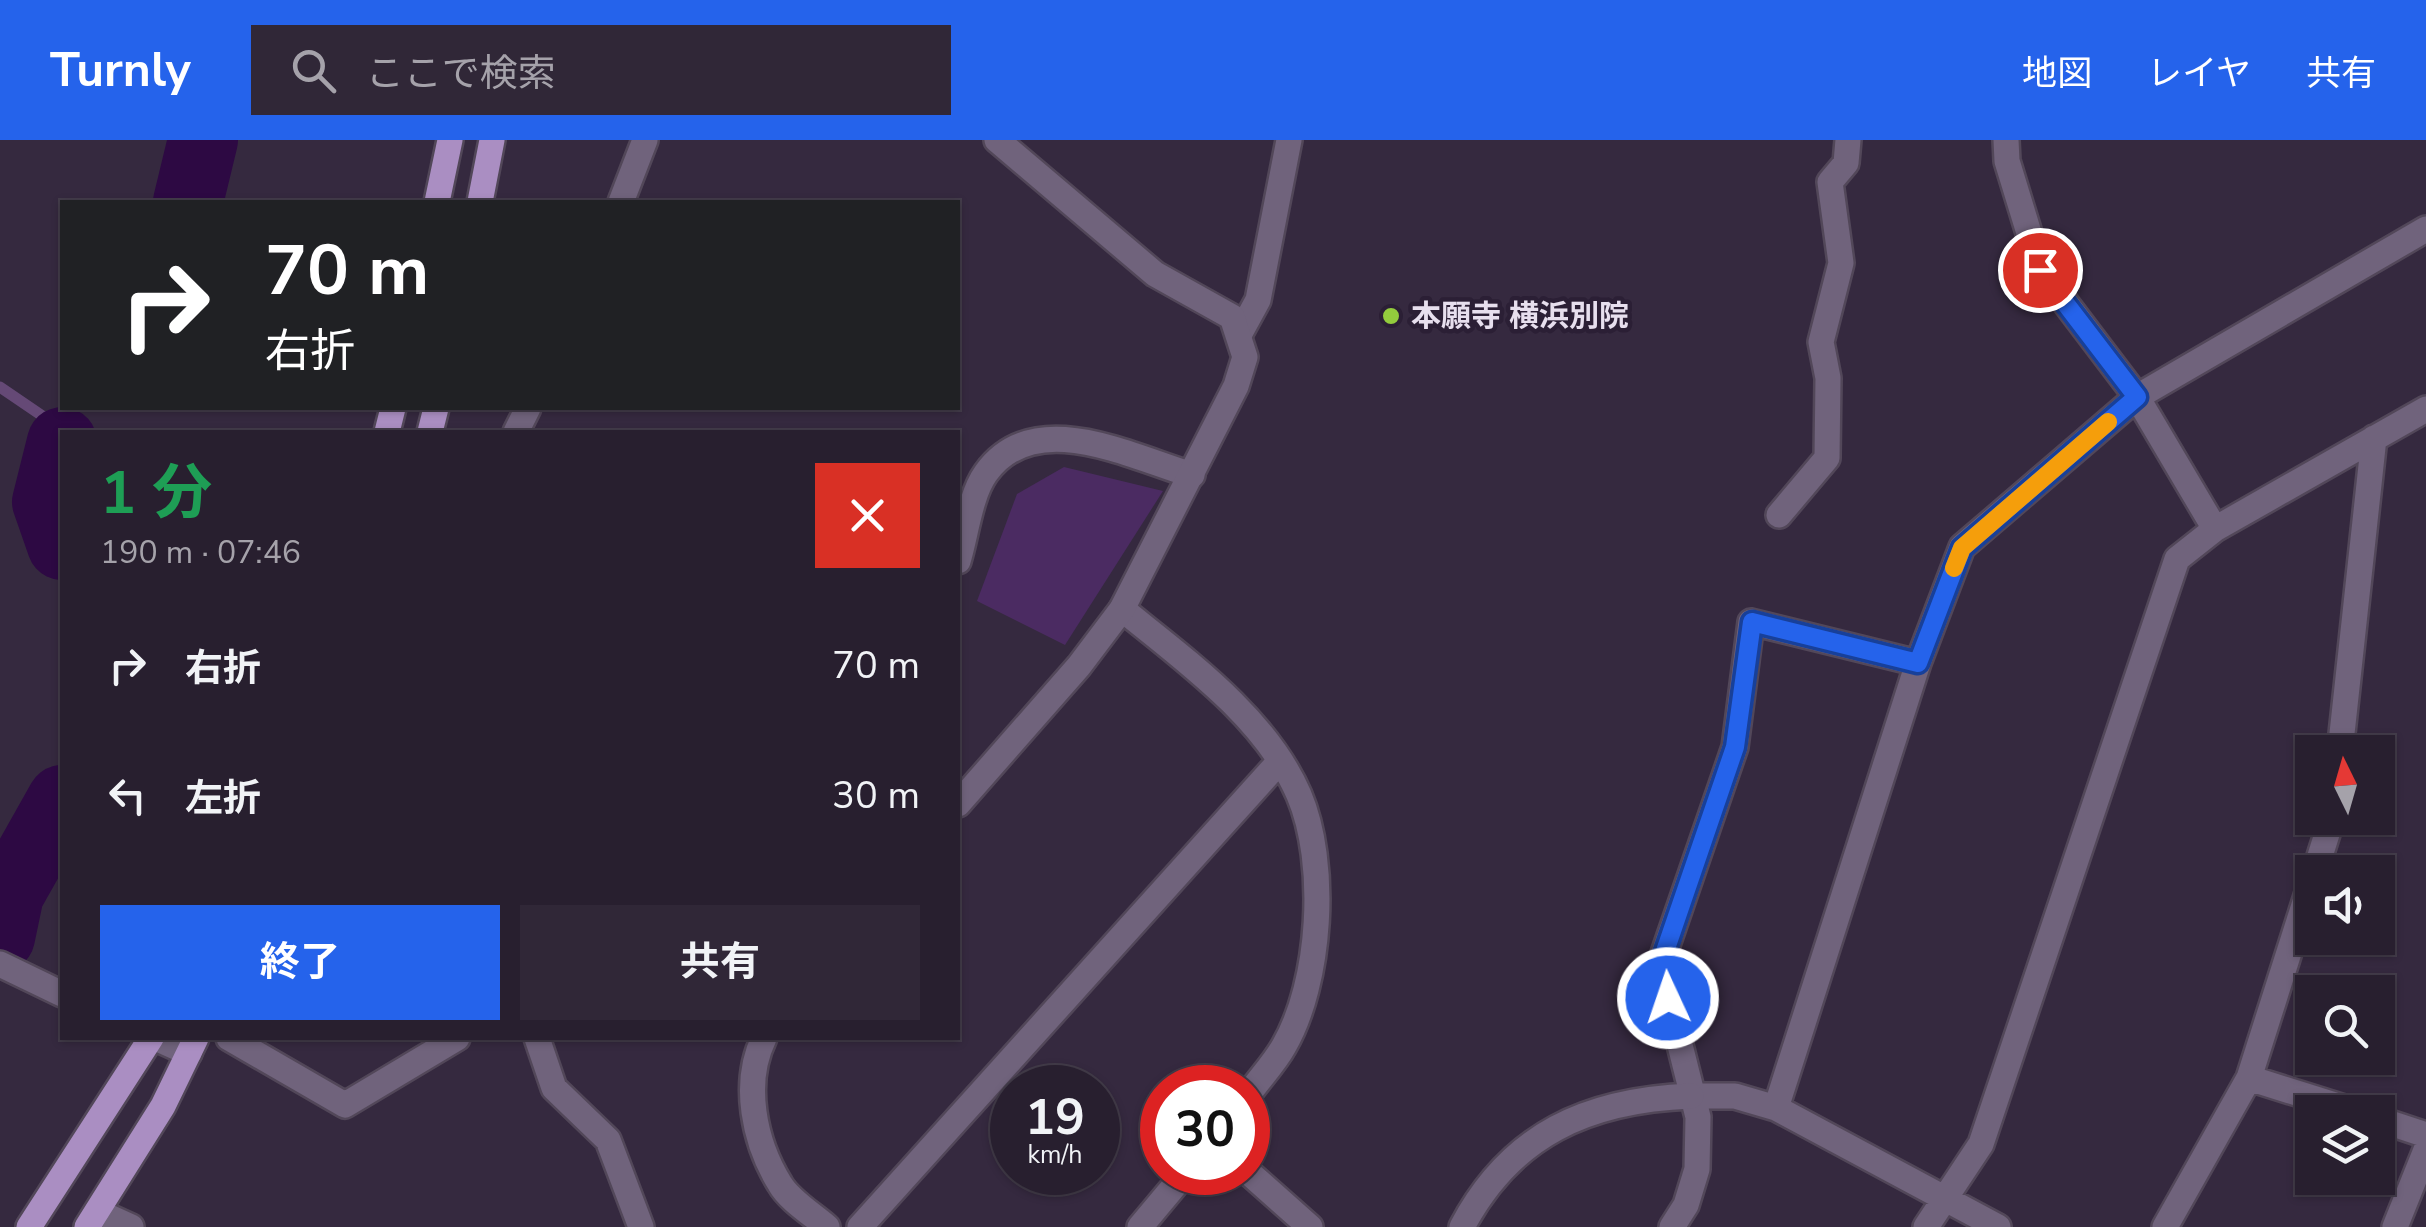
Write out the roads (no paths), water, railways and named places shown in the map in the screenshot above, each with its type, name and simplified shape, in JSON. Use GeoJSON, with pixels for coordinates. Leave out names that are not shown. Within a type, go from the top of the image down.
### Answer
{"type":"FeatureCollection","features":[{"type":"Feature","properties":{"kind":"main road"},"geometry":{"type":"LineString","coordinates":[[437,200],[450,140]]}},
{"type":"Feature","properties":{"kind":"main road"},"geometry":{"type":"LineString","coordinates":[[480,200],[492,140]]}},
{"type":"Feature","properties":{"kind":"main road"},"geometry":{"type":"LineString","coordinates":[[29,1227],[153,1040]]}},
{"type":"Feature","properties":{"kind":"main road"},"geometry":{"type":"LineString","coordinates":[[92,1220],[163,1106],[192,1045]]}},
{"type":"Feature","properties":{"kind":"street"},"geometry":{"type":"LineString","coordinates":[[621,200],[644,140]]}},
{"type":"Feature","properties":{"kind":"street"},"geometry":{"type":"LineString","coordinates":[[960,802],[1079,666],[1122,609],[1236,386],[1245,357],[1232,316],[1155,274],[997,140]]}},
{"type":"Feature","properties":{"kind":"street"},"geometry":{"type":"LineString","coordinates":[[1240,333],[1258,300],[1289,140]]}},
{"type":"Feature","properties":{"kind":"street"},"geometry":{"type":"LineString","coordinates":[[1779,515],[1827,458],[1828,378],[1821,342],[1841,262],[1830,182],[1846,163],[1848,140]]}},
{"type":"Feature","properties":{"kind":"street"},"geometry":{"type":"LineString","coordinates":[[2006,140],[2007,161],[2040,270],[2137,397],[2215,529]]}},
{"type":"Feature","properties":{"kind":"street"},"geometry":{"type":"LineString","coordinates":[[1776,1108],[1918,663],[1962,548],[2137,397],[2426,229]]}},
{"type":"Feature","properties":{"kind":"street"},"geometry":{"type":"LineString","coordinates":[[1926,1227],[1980,1144],[2176,559],[2215,529],[2426,409]]}},
{"type":"Feature","properties":{"kind":"street"},"geometry":{"type":"LineString","coordinates":[[960,554],[984,475],[1010,449],[1061,435],[1192,475]]}},
{"type":"Feature","properties":{"kind":"street"},"geometry":{"type":"LineString","coordinates":[[2342,735],[2374,438]]}},
{"type":"Feature","properties":{"kind":"street"},"geometry":{"type":"LineString","coordinates":[[1122,609],[1206,678],[1279,762],[1299,794],[1309,828],[1318,891],[1315,938],[1303,997],[1285,1046],[1270,1066]]}},
{"type":"Feature","properties":{"kind":"street"},"geometry":{"type":"LineString","coordinates":[[1672,1227],[1686,1205],[1697,1168],[1698,1117],[1660,966],[1735,747],[1752,622],[1918,663]]}},
{"type":"Feature","properties":{"kind":"street"},"geometry":{"type":"LineString","coordinates":[[860,1227],[1279,762]]}},
{"type":"Feature","properties":{"kind":"street"},"geometry":{"type":"LineString","coordinates":[[2166,1227],[2250,1078],[2295,936]]}},
{"type":"Feature","properties":{"kind":"street"},"geometry":{"type":"LineString","coordinates":[[10,970],[60,993]]}},
{"type":"Feature","properties":{"kind":"street"},"geometry":{"type":"LineString","coordinates":[[165,1040],[192,1045]]}},
{"type":"Feature","properties":{"kind":"street"},"geometry":{"type":"LineString","coordinates":[[232,1040],[344,1106],[454,1040]]}},
{"type":"Feature","properties":{"kind":"street"},"geometry":{"type":"LineString","coordinates":[[538,1040],[554,1088],[608,1140],[640,1227]]}},
{"type":"Feature","properties":{"kind":"street"},"geometry":{"type":"LineString","coordinates":[[764,1040],[752,1090],[762,1143],[781,1186],[827,1227]]}},
{"type":"Feature","properties":{"kind":"street"},"geometry":{"type":"LineString","coordinates":[[2250,1078],[2304,1095]]}},
{"type":"Feature","properties":{"kind":"street"},"geometry":{"type":"LineString","coordinates":[[1462,1227],[1478,1198],[1516,1153],[1554,1126],[1616,1105],[1690,1096],[1735,1096],[1776,1108],[1998,1227]]}},
{"type":"Feature","properties":{"kind":"street"},"geometry":{"type":"LineString","coordinates":[[2395,1125],[2426,1135]]}},
{"type":"Feature","properties":{"kind":"street"},"geometry":{"type":"LineString","coordinates":[[2395,1227],[2426,1150]]}},
{"type":"Feature","properties":{"kind":"street"},"geometry":{"type":"LineString","coordinates":[[1270,1192],[1310,1227]]}},
{"type":"Feature","properties":{"kind":"street"},"geometry":{"type":"LineString","coordinates":[[1140,1227],[1167,1195]]}},
{"type":"Feature","properties":{"kind":"street"},"geometry":{"type":"LineString","coordinates":[[92,1220],[131,1227]]}},
{"type":"Feature","properties":{"kind":"waterway"},"geometry":{"type":"LineString","coordinates":[[188,200],[203,140]]}},
{"type":"Feature","properties":{"kind":"waterway"},"geometry":{"type":"LineString","coordinates":[[0,387],[63,430]]}},
{"type":"Feature","properties":{"kind":"waterway"},"geometry":{"type":"LineString","coordinates":[[60,450],[47,502],[60,539]]}},
{"type":"Feature","properties":{"kind":"waterway"},"geometry":{"type":"LineString","coordinates":[[0,937],[9,894],[60,804]]}},
{"type":"Feature","properties":{"kind":"place","name":"本願寺 横浜別院"},"geometry":{"type":"Point","coordinates":[1391,316]}}]}
